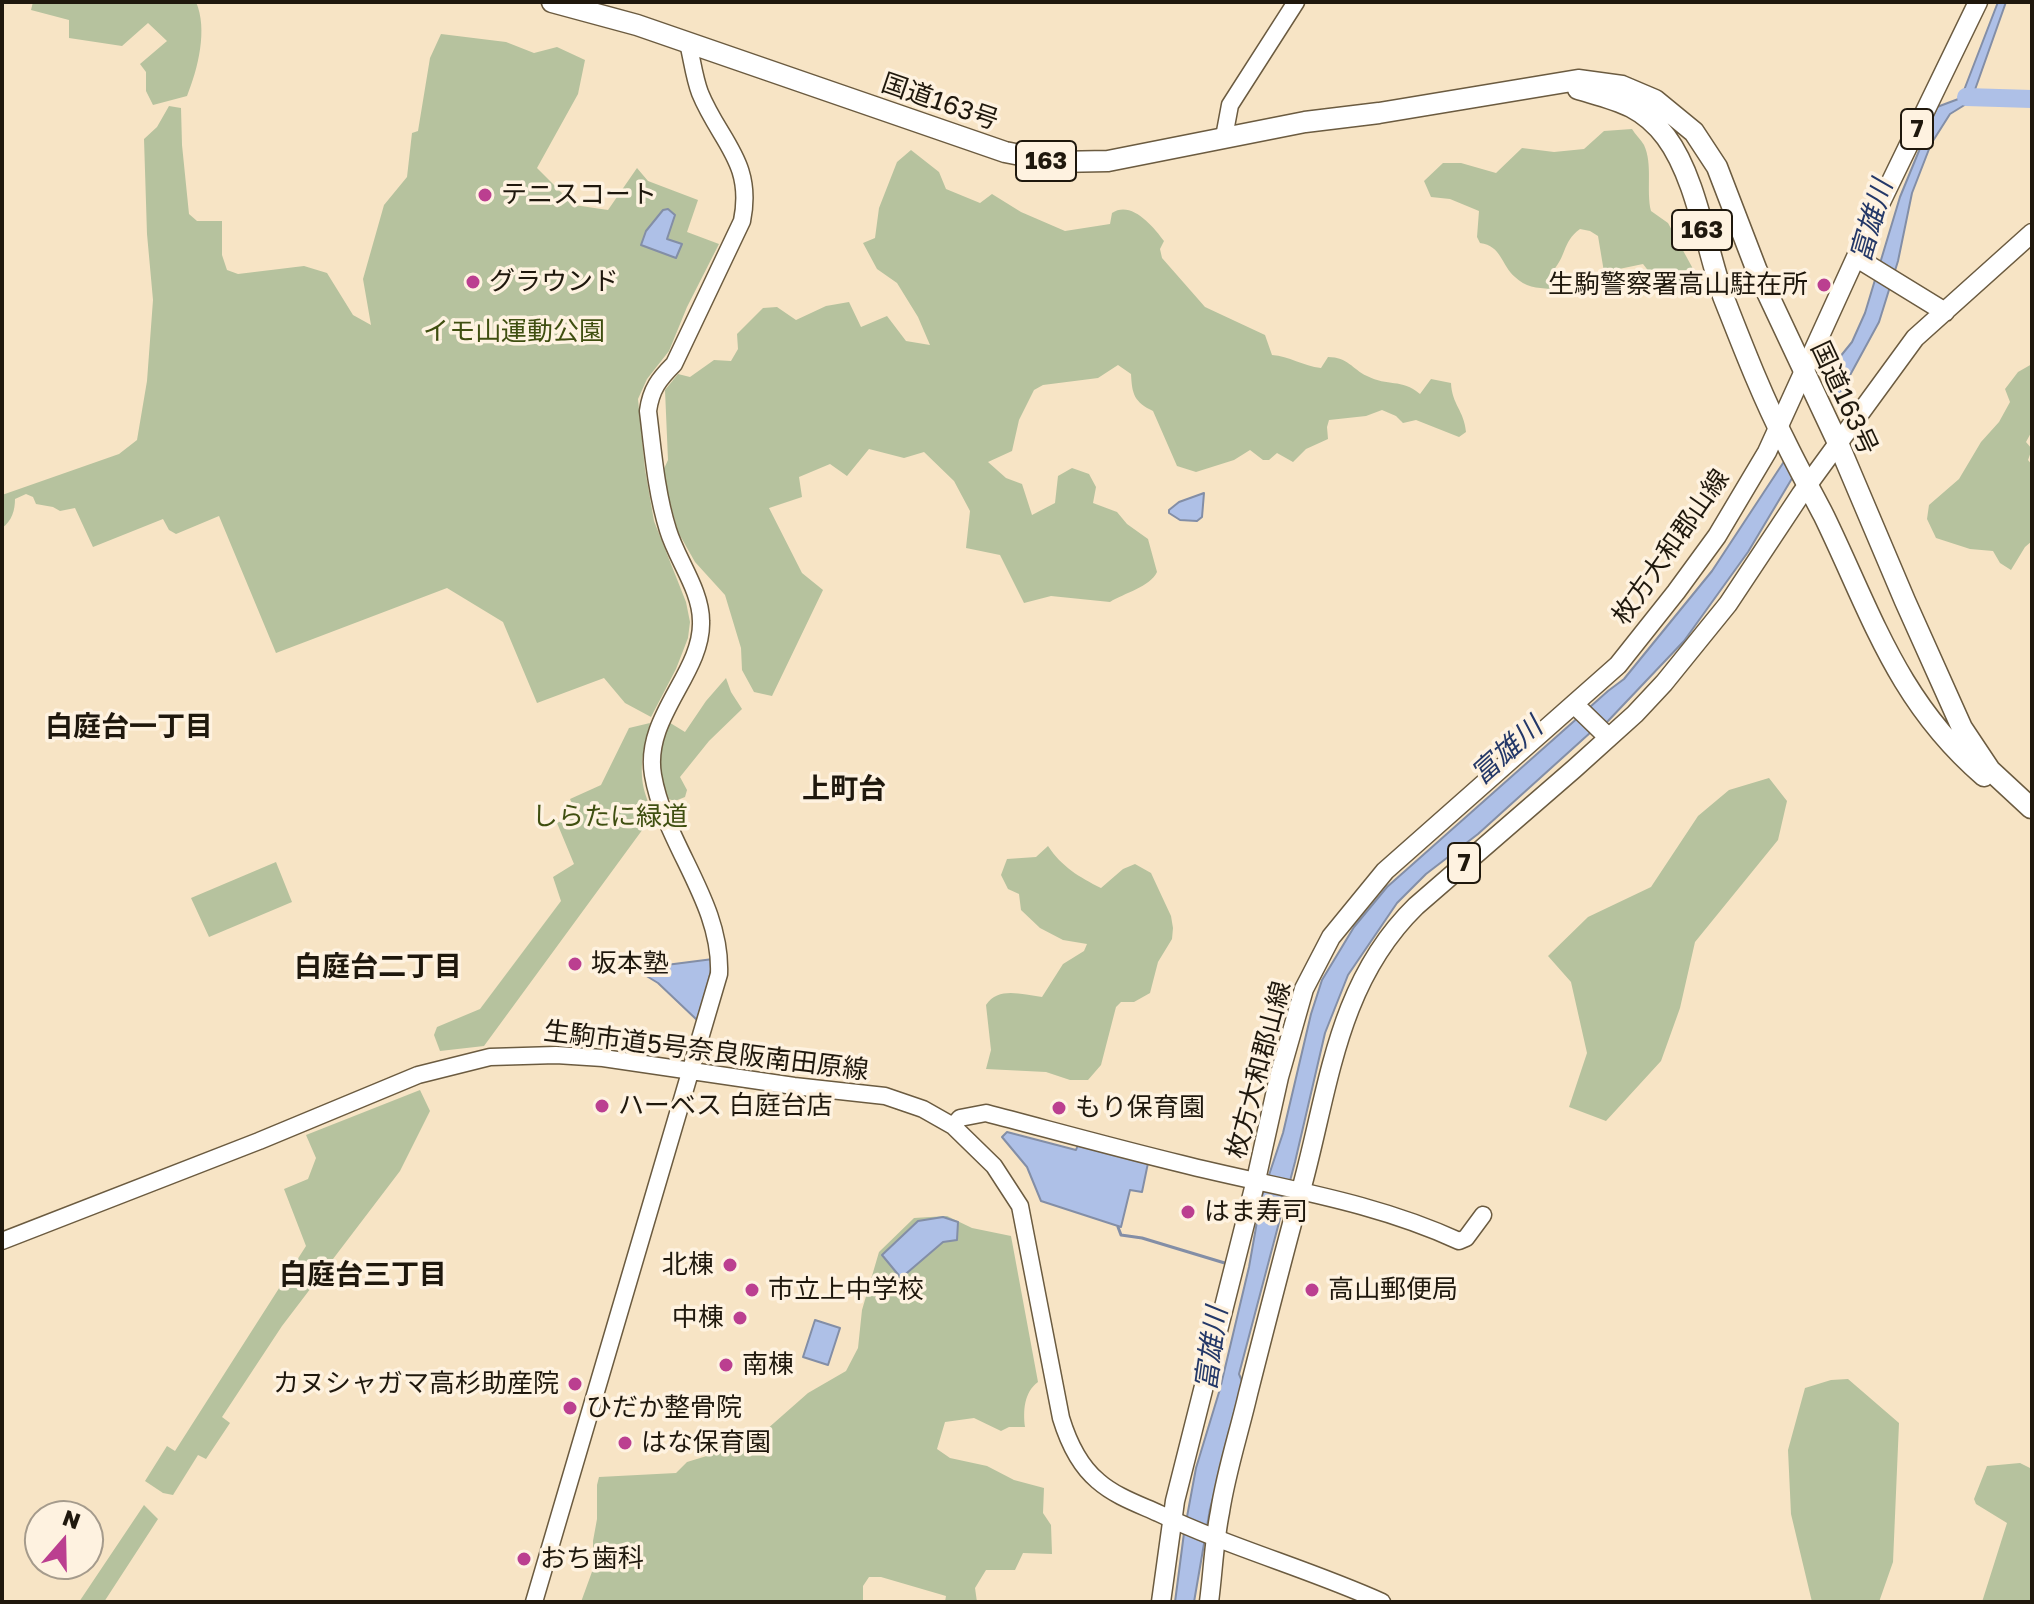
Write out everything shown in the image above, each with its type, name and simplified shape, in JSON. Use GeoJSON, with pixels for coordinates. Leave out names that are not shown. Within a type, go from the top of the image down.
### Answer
{"type":"FeatureCollection","features":[{"type":"Feature","properties":{"kind":"highway","name":"国道163号"},"geometry":{"type":"LineString","coordinates":[[552,2],[637,25],[1005,152],[1043,161],[1108,161],[1224,137],[1559,83],[1594,81],[1639,92],[1669,110],[1694,132],[1717,167],[1757,271],[1833,434],[1962,728],[1990,770],[2032,808]]}},
{"type":"Feature","properties":{"kind":"highway","name":"国道163号"},"geometry":{"type":"LineString","coordinates":[[1559,83],[1629,104],[1657,127],[1674,149],[1723,294],[1781,432],[1877,635],[1903,683],[1957,752],[1992,783],[2032,808]]}},
{"type":"Feature","properties":{"kind":"main road","name":"枚方大和郡山線"},"geometry":{"type":"LineString","coordinates":[[1161,1602],[1172,1520],[1279,1077],[1304,989],[1331,937],[1385,871],[1618,665],[1717,536],[1781,432],[1807,380],[1820,339],[1864,262],[1978,2]]}},
{"type":"Feature","properties":{"kind":"main road","name":"7"},"geometry":{"type":"LineString","coordinates":[[1209,1602],[1219,1512],[1339,1034],[1350,1004],[1393,929],[1441,883],[1635,714],[1685,659],[1754,569],[1833,434],[1915,338],[1938,306],[2032,233]]}},
{"type":"Feature","properties":{"kind":"main road"},"geometry":{"type":"LineString","coordinates":[[1864,262],[1938,306]]}},
{"type":"Feature","properties":{"kind":"main road"},"geometry":{"type":"LineString","coordinates":[[1787,338],[1803,345],[1820,339]]}},
{"type":"Feature","properties":{"kind":"main road"},"geometry":{"type":"LineString","coordinates":[[1785,517],[1806,509],[1824,518]]}},
{"type":"Feature","properties":{"kind":"main road"},"geometry":{"type":"LineString","coordinates":[[1575,705],[1608,737]]}},
{"type":"Feature","properties":{"kind":"street"},"geometry":{"type":"LineString","coordinates":[[1224,137],[1230,105],[1296,2]]}},
{"type":"Feature","properties":{"kind":"street"},"geometry":{"type":"LineString","coordinates":[[534,1602],[719,974],[718,942],[712,919],[665,813],[652,771],[656,734],[700,638],[702,618],[661,507],[648,411],[652,389],[674,364],[742,221],[746,201],[742,172],[729,142],[700,92],[688,43]]}},
{"type":"Feature","properties":{"kind":"street","name":"生駒市道5号奈良阪南田原線"},"geometry":{"type":"LineString","coordinates":[[2,1241],[378,1091],[441,1068],[490,1057],[556,1055],[603,1058],[885,1096],[923,1109],[953,1126],[994,1166],[1020,1206],[1057,1401],[1067,1437],[1098,1481],[1127,1499],[1218,1540]]}},
{"type":"Feature","properties":{"kind":"street"},"geometry":{"type":"LineString","coordinates":[[953,1126],[960,1118],[986,1113],[1401,1216],[1459,1241],[1466,1238],[1483,1215]]}},
{"type":"Feature","properties":{"kind":"street"},"geometry":{"type":"LineString","coordinates":[[1218,1540],[1342,1584],[1382,1602]]}},
{"type":"Feature","properties":{"kind":"green space"},"geometry":{"type":"Polygon","coordinates":[[[33,2],[196,2],[201,36],[198,62],[187,96],[153,105],[146,91],[146,72],[140,64],[167,41],[148,23],[122,46],[69,38],[69,20],[31,10],[33,2]]]}},
{"type":"Feature","properties":{"kind":"green space","name":"イモ山運動公園"},"geometry":{"type":"Polygon","coordinates":[[[441,34],[506,42],[534,53],[557,47],[585,60],[578,94],[537,168],[574,205],[608,210],[637,168],[648,181],[698,200],[687,232],[719,244],[669,351],[647,379],[638,399],[654,521],[686,602],[690,622],[688,638],[676,669],[651,717],[625,703],[604,678],[537,703],[503,622],[447,588],[276,653],[219,516],[176,534],[169,530],[163,519],[93,547],[75,508],[60,511],[36,504],[33,497],[26,494],[15,499],[12,515],[2,528],[2,495],[119,454],[137,440],[147,381],[153,300],[144,139],[157,127],[169,106],[181,108],[189,214],[197,221],[222,221],[222,255],[227,270],[238,274],[304,266],[327,273],[353,315],[371,325],[363,279],[384,205],[407,177],[412,133],[418,131],[430,58],[441,34]]]}},
{"type":"Feature","properties":{"kind":"green space"},"geometry":{"type":"Polygon","coordinates":[[[1632,129],[1647,152],[1651,211],[1668,223],[1692,267],[1696,282],[1692,294],[1675,292],[1668,286],[1661,270],[1650,273],[1643,264],[1619,269],[1605,278],[1598,236],[1580,229],[1570,239],[1550,274],[1550,289],[1527,285],[1510,272],[1493,248],[1480,243],[1477,237],[1479,211],[1450,199],[1431,197],[1424,181],[1443,163],[1461,163],[1496,173],[1522,148],[1554,152],[1584,149],[1604,131],[1632,129]]]}},
{"type":"Feature","properties":{"kind":"green space"},"geometry":{"type":"Polygon","coordinates":[[[911,150],[939,172],[946,189],[980,203],[992,194],[1021,212],[1065,231],[1110,224],[1112,213],[1119,210],[1134,212],[1148,222],[1164,241],[1160,249],[1162,258],[1205,307],[1265,335],[1272,355],[1321,368],[1328,357],[1340,359],[1367,376],[1407,386],[1420,394],[1431,379],[1451,383],[1466,432],[1459,437],[1416,420],[1403,423],[1382,410],[1366,416],[1329,420],[1328,439],[1306,449],[1293,462],[1277,453],[1269,460],[1263,460],[1250,450],[1234,460],[1196,472],[1177,466],[1153,411],[1138,401],[1133,392],[1131,374],[1118,365],[1098,378],[1043,385],[1034,390],[1019,420],[1012,451],[988,462],[1006,478],[1022,484],[1032,515],[1055,503],[1058,476],[1072,468],[1089,474],[1096,487],[1093,503],[1117,512],[1127,524],[1148,539],[1157,572],[1154,577],[1110,602],[1051,596],[1024,603],[1000,555],[966,548],[970,511],[954,481],[924,452],[904,458],[869,449],[847,476],[830,464],[799,477],[802,497],[769,508],[802,573],[823,590],[772,696],[754,692],[742,670],[741,648],[725,595],[695,562],[678,532],[662,473],[668,460],[665,390],[678,374],[690,377],[714,360],[731,361],[738,349],[737,334],[763,308],[777,307],[796,320],[826,306],[849,302],[861,327],[887,316],[906,341],[930,345],[918,317],[897,283],[877,269],[863,243],[875,238],[879,208],[897,162],[911,150]]]}},
{"type":"Feature","properties":{"kind":"green space"},"geometry":{"type":"Polygon","coordinates":[[[2032,364],[2032,431],[2026,442],[2032,449],[2028,460],[2032,465],[2032,541],[2011,570],[2000,563],[1993,551],[1970,549],[1936,538],[1927,519],[1929,505],[1959,479],[1981,442],[1999,422],[2010,402],[2005,389],[2018,372],[2032,364]]]}},
{"type":"Feature","properties":{"kind":"green space"},"geometry":{"type":"Polygon","coordinates":[[[726,678],[742,709],[709,741],[680,777],[687,790],[685,797],[675,801],[665,798],[657,759],[667,721],[685,732],[726,678]]]}},
{"type":"Feature","properties":{"kind":"green space","name":"しらたに緑道"},"geometry":{"type":"Polygon","coordinates":[[[650,723],[642,775],[651,818],[484,1046],[440,1051],[434,1035],[437,1027],[480,1009],[561,901],[553,877],[574,864],[557,823],[576,814],[570,799],[601,785],[629,728],[650,723]]]}},
{"type":"Feature","properties":{"kind":"green space"},"geometry":{"type":"Polygon","coordinates":[[[1769,778],[1787,801],[1778,840],[1695,942],[1680,1008],[1661,1061],[1606,1121],[1569,1107],[1587,1053],[1571,982],[1548,956],[1588,917],[1651,887],[1698,816],[1729,790],[1769,778]]]}},
{"type":"Feature","properties":{"kind":"green space"},"geometry":{"type":"Polygon","coordinates":[[[1048,846],[1072,871],[1101,888],[1123,869],[1135,864],[1151,873],[1171,916],[1172,939],[1158,962],[1150,993],[1134,1002],[1121,1002],[1116,1007],[1101,1065],[1088,1080],[1070,1080],[1046,1072],[986,1069],[991,1050],[986,1005],[997,995],[1004,994],[1042,997],[1063,964],[1084,951],[1087,944],[1063,940],[1040,928],[1021,910],[1019,894],[1008,889],[1001,875],[1007,859],[1036,857],[1048,846]]]}},
{"type":"Feature","properties":{"kind":"green space"},"geometry":{"type":"Polygon","coordinates":[[[276,862],[292,902],[209,937],[191,898],[276,862]]]}},
{"type":"Feature","properties":{"kind":"green space"},"geometry":{"type":"Polygon","coordinates":[[[420,1090],[430,1111],[400,1171],[282,1326],[222,1417],[230,1423],[206,1459],[198,1455],[173,1495],[163,1493],[145,1481],[167,1446],[175,1451],[306,1246],[284,1189],[308,1179],[316,1158],[306,1135],[420,1090]]]}},
{"type":"Feature","properties":{"kind":"green space"},"geometry":{"type":"Polygon","coordinates":[[[947,1216],[972,1228],[1011,1236],[1038,1382],[1026,1402],[1025,1427],[1009,1427],[1001,1431],[974,1418],[945,1422],[937,1449],[950,1458],[987,1466],[1014,1480],[1044,1488],[1043,1513],[1051,1525],[1052,1554],[1023,1553],[1015,1570],[986,1570],[975,1588],[977,1602],[945,1602],[946,1596],[881,1577],[869,1577],[863,1586],[863,1602],[581,1602],[593,1569],[599,1477],[676,1473],[687,1462],[710,1455],[712,1441],[720,1436],[766,1430],[808,1393],[846,1371],[858,1348],[862,1310],[879,1252],[914,1218],[947,1216]]]}},
{"type":"Feature","properties":{"kind":"green space"},"geometry":{"type":"Polygon","coordinates":[[[1848,1379],[1899,1423],[1893,1562],[1879,1602],[1812,1602],[1791,1514],[1788,1450],[1805,1388],[1831,1380],[1848,1379]]]}},
{"type":"Feature","properties":{"kind":"green space"},"geometry":{"type":"Polygon","coordinates":[[[2020,1463],[2032,1469],[2032,1602],[1982,1602],[2007,1523],[1976,1504],[1974,1499],[1987,1466],[2020,1463]]]}},
{"type":"Feature","properties":{"kind":"green space"},"geometry":{"type":"Polygon","coordinates":[[[144,1505],[158,1519],[104,1602],[79,1602],[94,1580],[104,1580],[104,1565],[144,1505]]]}},
{"type":"Feature","properties":{"kind":"water"},"geometry":{"type":"Polygon","coordinates":[[[1998,2],[2006,2],[1971,101],[1950,114],[1931,144],[1912,193],[1898,261],[1879,322],[1812,445],[1748,552],[1684,641],[1608,721],[1591,732],[1478,834],[1426,874],[1397,903],[1348,975],[1325,1033],[1295,1162],[1239,1374],[1244,1386],[1210,1509],[1194,1602],[1175,1602],[1196,1468],[1220,1389],[1249,1267],[1261,1199],[1283,1133],[1322,980],[1354,927],[1387,887],[1624,679],[1712,571],[1787,457],[1831,368],[1852,342],[1865,313],[1900,197],[1937,107],[1961,98],[1998,2]]]}},
{"type":"Feature","properties":{"kind":"water"},"geometry":{"type":"Polygon","coordinates":[[[668,209],[675,215],[667,239],[682,244],[676,258],[641,245],[646,231],[663,210],[668,209]]]}},
{"type":"Feature","properties":{"kind":"water"},"geometry":{"type":"Polygon","coordinates":[[[1204,493],[1202,517],[1197,521],[1180,520],[1169,513],[1179,502],[1204,493]]]}},
{"type":"Feature","properties":{"kind":"water"},"geometry":{"type":"Polygon","coordinates":[[[713,959],[697,1020],[658,983],[635,969],[713,959]]]}},
{"type":"Feature","properties":{"kind":"water"},"geometry":{"type":"Polygon","coordinates":[[[1007,1132],[1076,1150],[1078,1145],[1148,1163],[1142,1192],[1130,1190],[1121,1227],[1041,1201],[1027,1167],[1002,1137],[1007,1132]]]}},
{"type":"Feature","properties":{"kind":"water"},"geometry":{"type":"Polygon","coordinates":[[[943,1217],[958,1222],[957,1240],[943,1242],[901,1278],[882,1255],[918,1221],[943,1217]]]}},
{"type":"Feature","properties":{"kind":"water"},"geometry":{"type":"Polygon","coordinates":[[[815,1320],[840,1328],[828,1365],[803,1357],[815,1320]]]}},
{"type":"Feature","properties":{"kind":"pier"},"geometry":{"type":"Polygon","coordinates":[[[1824,374],[1836,406],[1794,483],[1782,458],[1824,374]]]}},
{"type":"Feature","properties":{"kind":"waterway"},"geometry":{"type":"LineString","coordinates":[[1966,97],[2032,99]]}},
{"type":"Feature","properties":{"kind":"waterway"},"geometry":{"type":"LineString","coordinates":[[1118,1227],[1121,1235],[1142,1238],[1228,1264]]}},
{"type":"Feature","properties":{"kind":"place","name":"テニスコート"},"geometry":{"type":"Point","coordinates":[485,195]}},
{"type":"Feature","properties":{"kind":"place","name":"グラウンド"},"geometry":{"type":"Point","coordinates":[473,282]}},
{"type":"Feature","properties":{"kind":"place","name":"生駒警察署高山駐在所"},"geometry":{"type":"Point","coordinates":[1824,285]}},
{"type":"Feature","properties":{"kind":"place","name":"坂本塾"},"geometry":{"type":"Point","coordinates":[575,964]}},
{"type":"Feature","properties":{"kind":"place","name":"ハーベス 白庭台店"},"geometry":{"type":"Point","coordinates":[602,1106]}},
{"type":"Feature","properties":{"kind":"place","name":"もり保育園"},"geometry":{"type":"Point","coordinates":[1059,1108]}},
{"type":"Feature","properties":{"kind":"place","name":"はま寿司"},"geometry":{"type":"Point","coordinates":[1188,1212]}},
{"type":"Feature","properties":{"kind":"place","name":"北棟"},"geometry":{"type":"Point","coordinates":[730,1265]}},
{"type":"Feature","properties":{"kind":"place","name":"市立上中学校"},"geometry":{"type":"Point","coordinates":[752,1290]}},
{"type":"Feature","properties":{"kind":"place","name":"高山郵便局"},"geometry":{"type":"Point","coordinates":[1312,1290]}},
{"type":"Feature","properties":{"kind":"place","name":"中棟"},"geometry":{"type":"Point","coordinates":[740,1318]}},
{"type":"Feature","properties":{"kind":"place","name":"南棟"},"geometry":{"type":"Point","coordinates":[726,1365]}},
{"type":"Feature","properties":{"kind":"place","name":"カヌシャガマ高杉助産院"},"geometry":{"type":"Point","coordinates":[575,1384]}},
{"type":"Feature","properties":{"kind":"place","name":"ひだか整骨院"},"geometry":{"type":"Point","coordinates":[570,1408]}},
{"type":"Feature","properties":{"kind":"place","name":"はな保育園"},"geometry":{"type":"Point","coordinates":[625,1443]}},
{"type":"Feature","properties":{"kind":"place","name":"おち歯科"},"geometry":{"type":"Point","coordinates":[524,1559]}},
{"type":"Feature","properties":{"kind":"district","name":"白庭台一丁目"},"geometry":{"type":"Point","coordinates":[129,727]}},
{"type":"Feature","properties":{"kind":"district","name":"上町台"},"geometry":{"type":"Point","coordinates":[844,789]}},
{"type":"Feature","properties":{"kind":"district","name":"白庭台二丁目"},"geometry":{"type":"Point","coordinates":[378,967]}},
{"type":"Feature","properties":{"kind":"district","name":"白庭台三丁目"},"geometry":{"type":"Point","coordinates":[363,1275]}},
{"type":"Feature","properties":{"kind":"water label","name":"富雄川"},"geometry":{"type":"Point","coordinates":[1872,221]}},
{"type":"Feature","properties":{"kind":"water label","name":"富雄川"},"geometry":{"type":"Point","coordinates":[1507,751]}},
{"type":"Feature","properties":{"kind":"water label","name":"富雄川"},"geometry":{"type":"Point","coordinates":[1212,1349]}}]}
